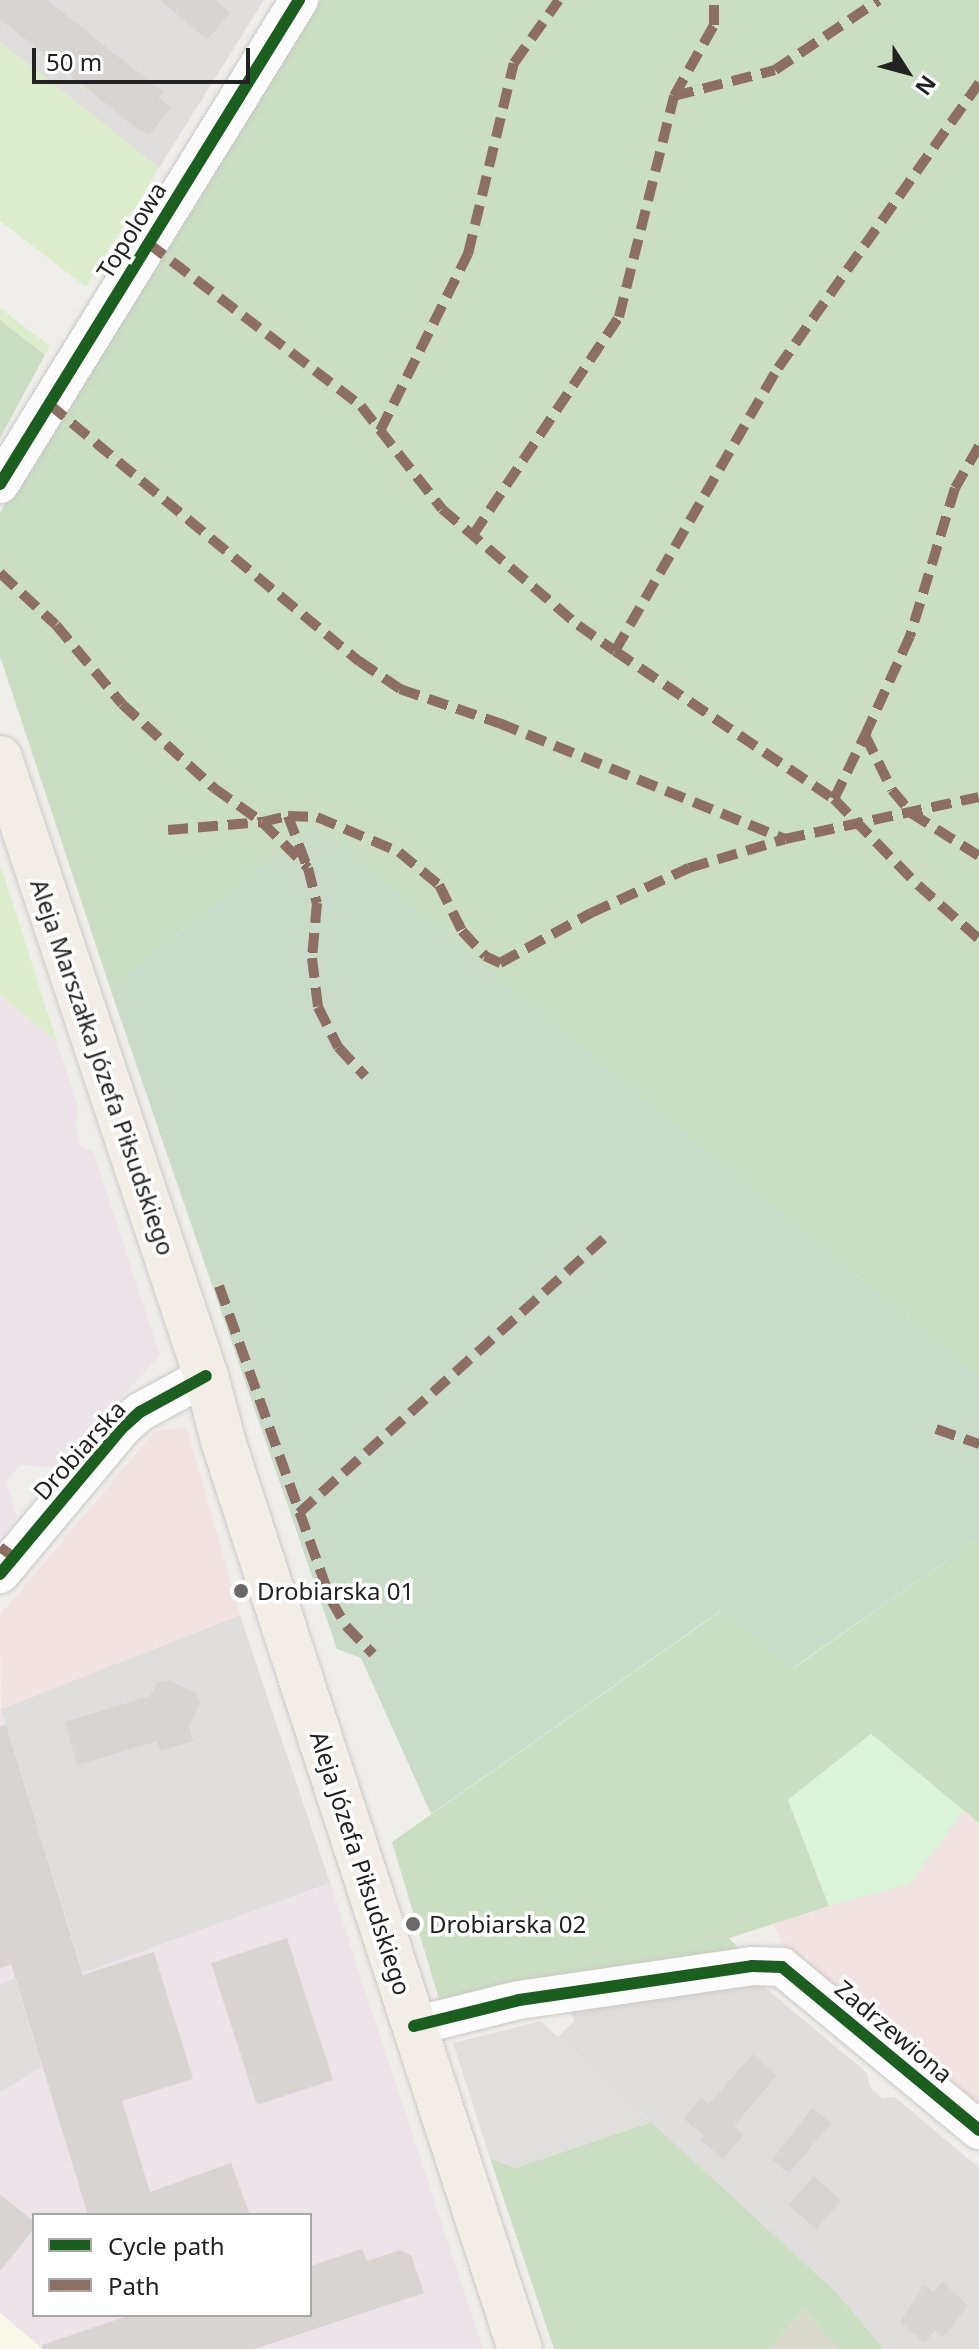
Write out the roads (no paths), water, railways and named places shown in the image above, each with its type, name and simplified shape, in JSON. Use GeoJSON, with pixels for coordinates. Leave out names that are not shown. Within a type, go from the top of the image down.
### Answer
{"type":"FeatureCollection","features":[{"type":"Feature","properties":{"kind":"main road","name":"Aleja Marszałka Józefa Piłsudskiego"},"geometry":{"type":"LineString","coordinates":[[0,758],[206,1376]]}},
{"type":"Feature","properties":{"kind":"main road","name":"Aleja Józefa Piłsudskiego"},"geometry":{"type":"LineString","coordinates":[[206,1376],[224,1444],[520,2349]]}},
{"type":"Feature","properties":{"kind":"street","name":"Topolowa"},"geometry":{"type":"LineString","coordinates":[[0,484],[299,0]]}},
{"type":"Feature","properties":{"kind":"street","name":"Drobiarska"},"geometry":{"type":"LineString","coordinates":[[0,1574],[122,1428],[140,1412],[206,1376]]}},
{"type":"Feature","properties":{"kind":"street","name":"Zadrzewiona"},"geometry":{"type":"LineString","coordinates":[[414,2026],[532,1998],[752,1966],[782,1967],[979,2130]]}},
{"type":"Feature","properties":{"kind":"place","name":"Drobiarska 01"},"geometry":{"type":"Point","coordinates":[241,1591]}},
{"type":"Feature","properties":{"kind":"place","name":"Drobiarska 02"},"geometry":{"type":"Point","coordinates":[413,1924]}}]}
